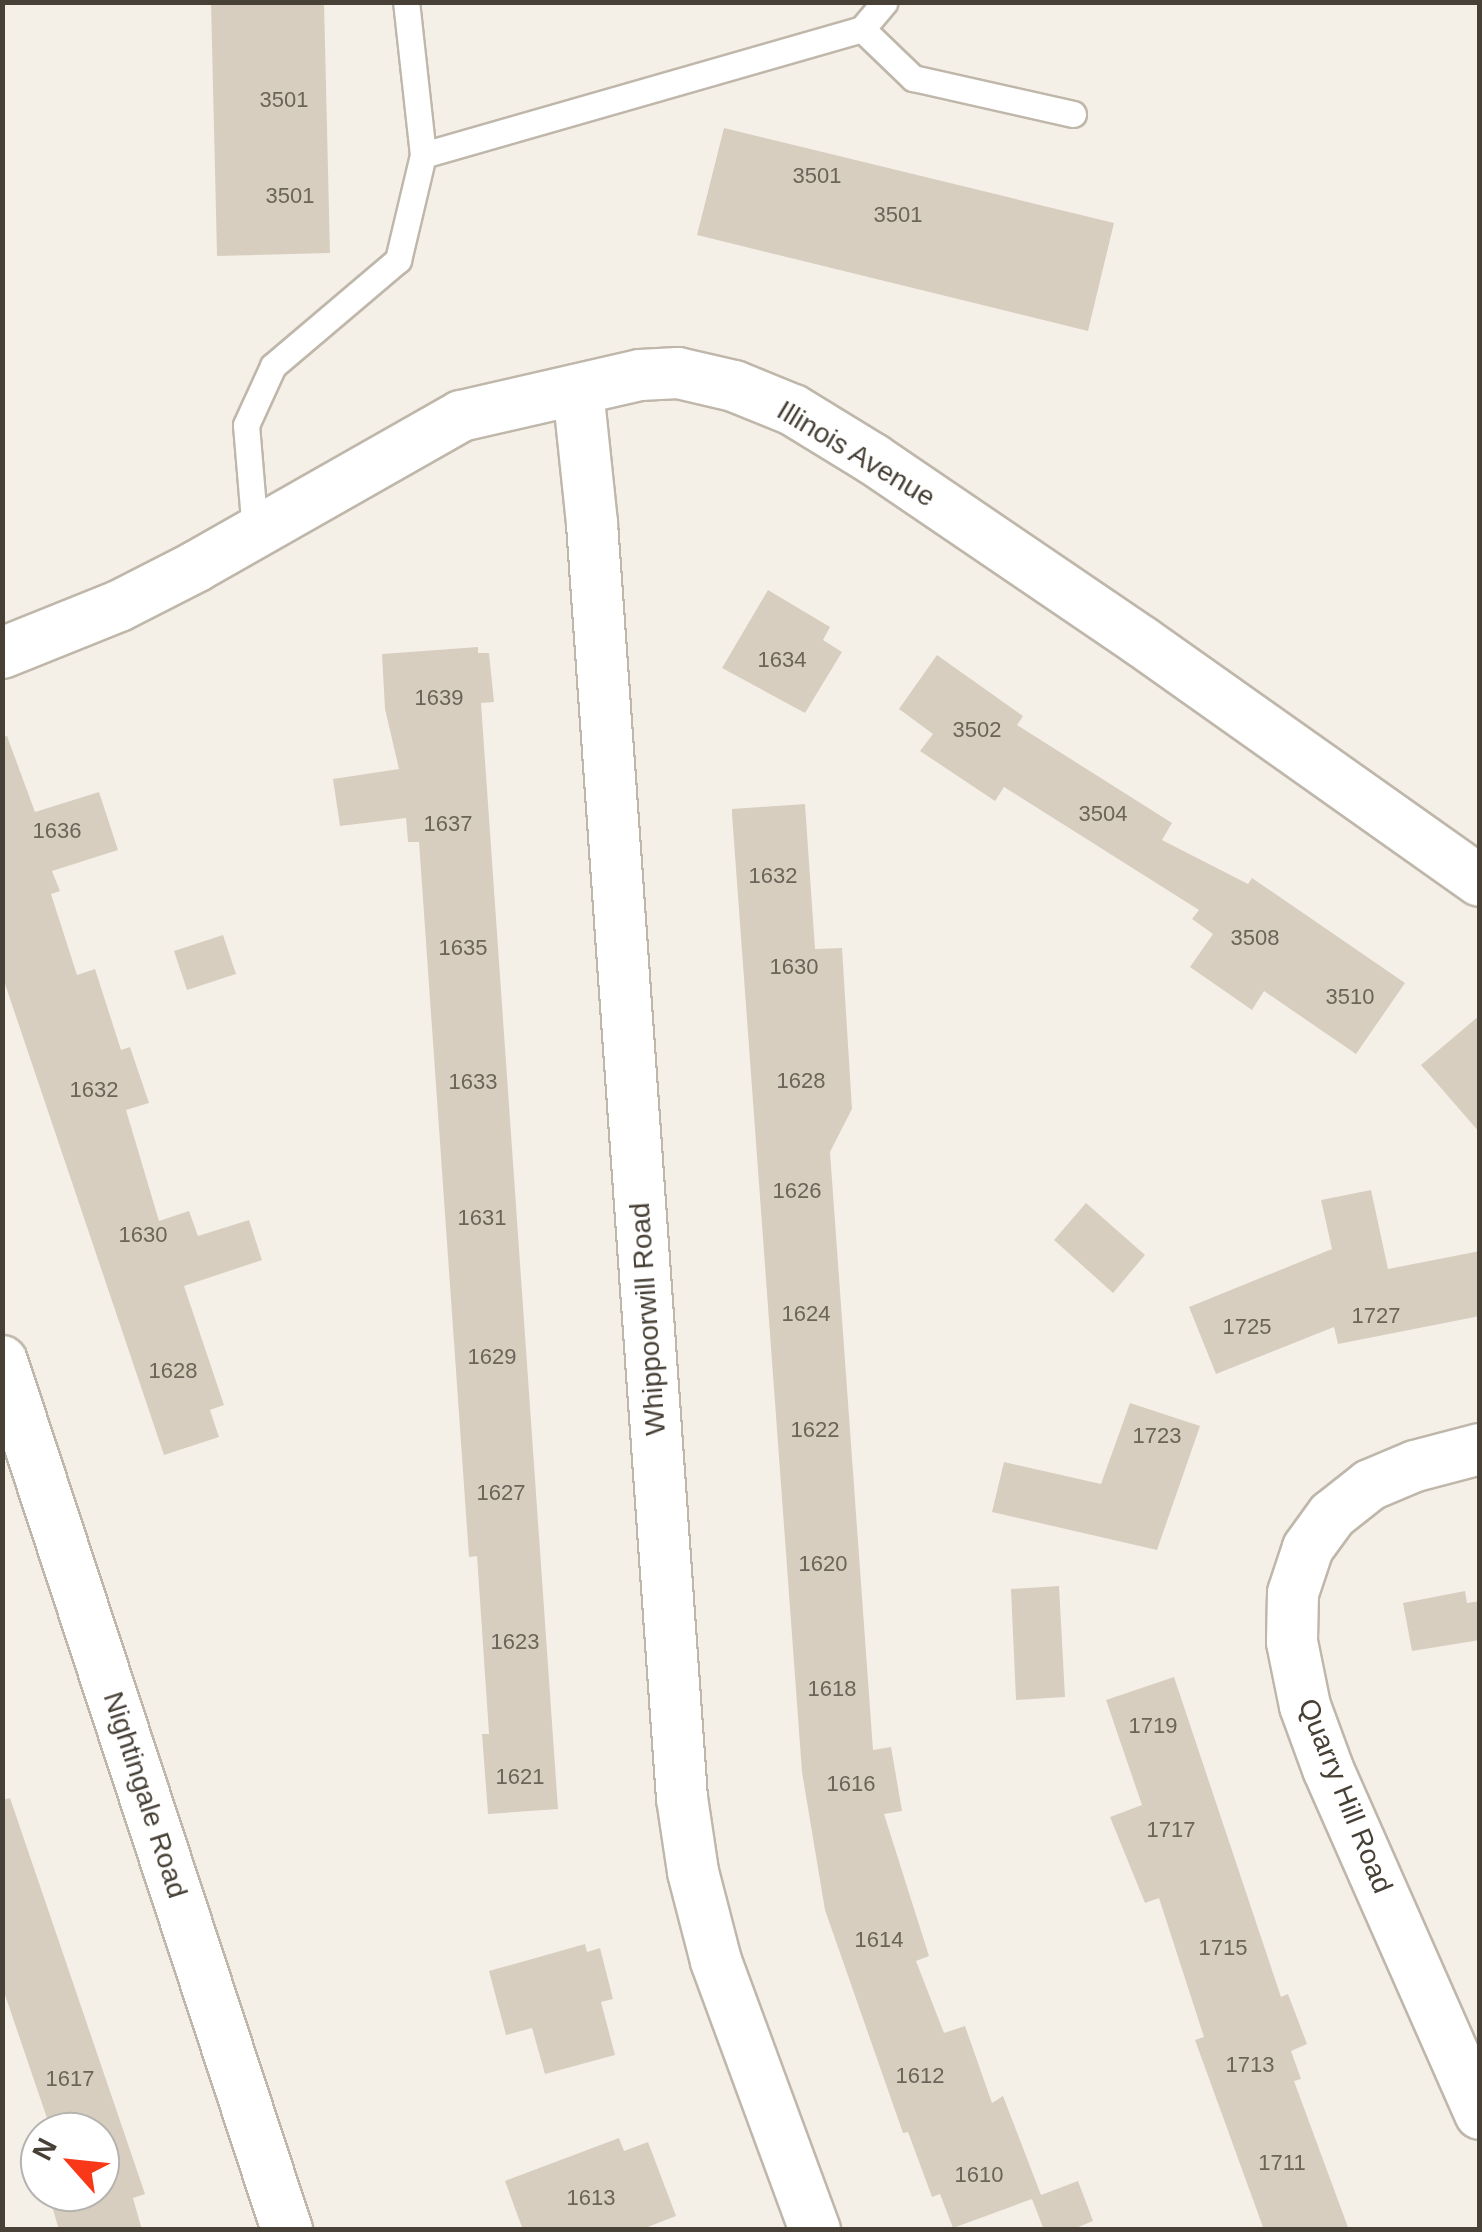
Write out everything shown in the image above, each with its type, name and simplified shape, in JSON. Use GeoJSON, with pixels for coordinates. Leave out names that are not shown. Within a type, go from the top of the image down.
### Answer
{"type":"FeatureCollection","features":[{"type":"Feature","properties":{"kind":"street","name":"Illinois Avenue"},"geometry":{"type":"LineString","coordinates":[[2,653],[119,606],[460,416],[488,406],[640,375],[678,373],[734,386],[793,410],[1141,640],[1480,881]]}},
{"type":"Feature","properties":{"kind":"street","name":"Whippoorwill Road"},"geometry":{"type":"LineString","coordinates":[[578,390],[592,524],[682,1798],[693,1872],[716,1961],[815,2230]]}},
{"type":"Feature","properties":{"kind":"street","name":"Nightingale Road"},"geometry":{"type":"LineString","coordinates":[[2,1361],[287,2230]]}},
{"type":"Feature","properties":{"kind":"street","name":"Quarry Hill Road"},"geometry":{"type":"LineString","coordinates":[[1480,1449],[1415,1466],[1370,1485],[1332,1515],[1308,1548],[1293,1593],[1292,1642],[1305,1706],[1328,1769],[1480,2114]]}},
{"type":"Feature","properties":{"kind":"lane"},"geometry":{"type":"LineString","coordinates":[[255,532],[246,425],[273,366],[398,260],[423,154],[406,2]]}},
{"type":"Feature","properties":{"kind":"lane"},"geometry":{"type":"LineString","coordinates":[[423,154],[862,29],[885,2]]}},
{"type":"Feature","properties":{"kind":"lane"},"geometry":{"type":"LineString","coordinates":[[862,29],[913,78],[1073,114]]}},
{"type":"Feature","properties":{"kind":"building"},"geometry":{"type":"Polygon","coordinates":[[[211,2],[324,2],[330,253],[217,256],[211,2]]]}},
{"type":"Feature","properties":{"kind":"building"},"geometry":{"type":"Polygon","coordinates":[[[724,128],[1114,223],[1088,331],[697,235],[724,128]]]}},
{"type":"Feature","properties":{"kind":"building"},"geometry":{"type":"Polygon","coordinates":[[[768,590],[830,627],[823,640],[842,652],[805,713],[722,668],[768,590]]]}},
{"type":"Feature","properties":{"kind":"building"},"geometry":{"type":"Polygon","coordinates":[[[478,647],[478,653],[489,653],[494,702],[481,703],[558,1809],[488,1814],[482,1734],[489,1734],[477,1556],[469,1557],[419,842],[408,842],[406,818],[340,826],[333,779],[399,769],[385,709],[382,654],[478,647]]]}},
{"type":"Feature","properties":{"kind":"building"},"geometry":{"type":"Polygon","coordinates":[[[937,655],[1023,716],[1017,725],[1172,823],[1162,840],[1248,884],[1252,878],[1405,983],[1356,1054],[1264,991],[1252,1010],[1190,967],[1213,934],[1192,919],[1199,910],[1004,787],[995,801],[920,751],[933,734],[899,709],[937,655]]]}},
{"type":"Feature","properties":{"kind":"building"},"geometry":{"type":"Polygon","coordinates":[[[7,736],[35,812],[99,792],[118,850],[52,871],[60,891],[51,894],[77,975],[95,969],[121,1050],[130,1047],[149,1103],[126,1110],[159,1221],[189,1211],[198,1236],[249,1220],[262,1260],[184,1286],[224,1405],[210,1410],[219,1437],[164,1455],[2,975],[2,737],[7,736]]]}},
{"type":"Feature","properties":{"kind":"building"},"geometry":{"type":"Polygon","coordinates":[[[805,804],[815,949],[842,948],[852,1109],[830,1152],[873,1750],[891,1747],[902,1811],[884,1814],[929,1956],[916,1961],[944,2033],[965,2026],[992,2103],[1003,2096],[1041,2195],[1078,2181],[1093,2221],[1071,2230],[1044,2230],[1032,2199],[953,2228],[940,2194],[932,2197],[908,2132],[903,2133],[825,1910],[802,1772],[732,814],[732,809],[805,804]]]}},
{"type":"Feature","properties":{"kind":"building"},"geometry":{"type":"Polygon","coordinates":[[[223,935],[236,974],[187,990],[174,951],[223,935]]]}},
{"type":"Feature","properties":{"kind":"building"},"geometry":{"type":"Polygon","coordinates":[[[1480,1015],[1480,1133],[1421,1065],[1480,1015]]]}},
{"type":"Feature","properties":{"kind":"building"},"geometry":{"type":"Polygon","coordinates":[[[1371,1190],[1388,1269],[1480,1251],[1480,1316],[1338,1344],[1334,1327],[1216,1374],[1189,1307],[1332,1249],[1321,1200],[1371,1190]]]}},
{"type":"Feature","properties":{"kind":"building"},"geometry":{"type":"Polygon","coordinates":[[[1086,1203],[1145,1255],[1113,1293],[1054,1240],[1086,1203]]]}},
{"type":"Feature","properties":{"kind":"building"},"geometry":{"type":"Polygon","coordinates":[[[1130,1403],[1200,1426],[1157,1550],[992,1512],[1004,1462],[1101,1484],[1130,1403]]]}},
{"type":"Feature","properties":{"kind":"building"},"geometry":{"type":"Polygon","coordinates":[[[1059,1586],[1065,1697],[1016,1700],[1011,1589],[1059,1586]]]}},
{"type":"Feature","properties":{"kind":"building"},"geometry":{"type":"Polygon","coordinates":[[[1465,1591],[1467,1603],[1480,1601],[1480,1640],[1412,1651],[1403,1603],[1465,1591]]]}},
{"type":"Feature","properties":{"kind":"building"},"geometry":{"type":"Polygon","coordinates":[[[1174,1677],[1281,1997],[1288,1994],[1307,2044],[1291,2051],[1301,2079],[1294,2081],[1349,2230],[1264,2230],[1195,2040],[1204,2037],[1159,1898],[1145,1903],[1110,1817],[1142,1805],[1106,1700],[1174,1677]]]}},
{"type":"Feature","properties":{"kind":"building"},"geometry":{"type":"Polygon","coordinates":[[[10,1798],[117,2112],[45,2112],[2,1986],[2,1800],[10,1798]]]}},
{"type":"Feature","properties":{"kind":"building"},"geometry":{"type":"Polygon","coordinates":[[[585,1944],[587,1952],[600,1948],[613,1999],[601,2002],[615,2055],[545,2074],[532,2028],[506,2035],[489,1971],[585,1944]]]}},
{"type":"Feature","properties":{"kind":"building"},"geometry":{"type":"Polygon","coordinates":[[[120,2121],[145,2194],[133,2198],[142,2230],[59,2230],[54,2212],[120,2212],[120,2121]]]}},
{"type":"Feature","properties":{"kind":"building"},"geometry":{"type":"Polygon","coordinates":[[[619,2138],[624,2151],[648,2142],[676,2216],[640,2230],[523,2230],[505,2181],[619,2138]]]}}]}
